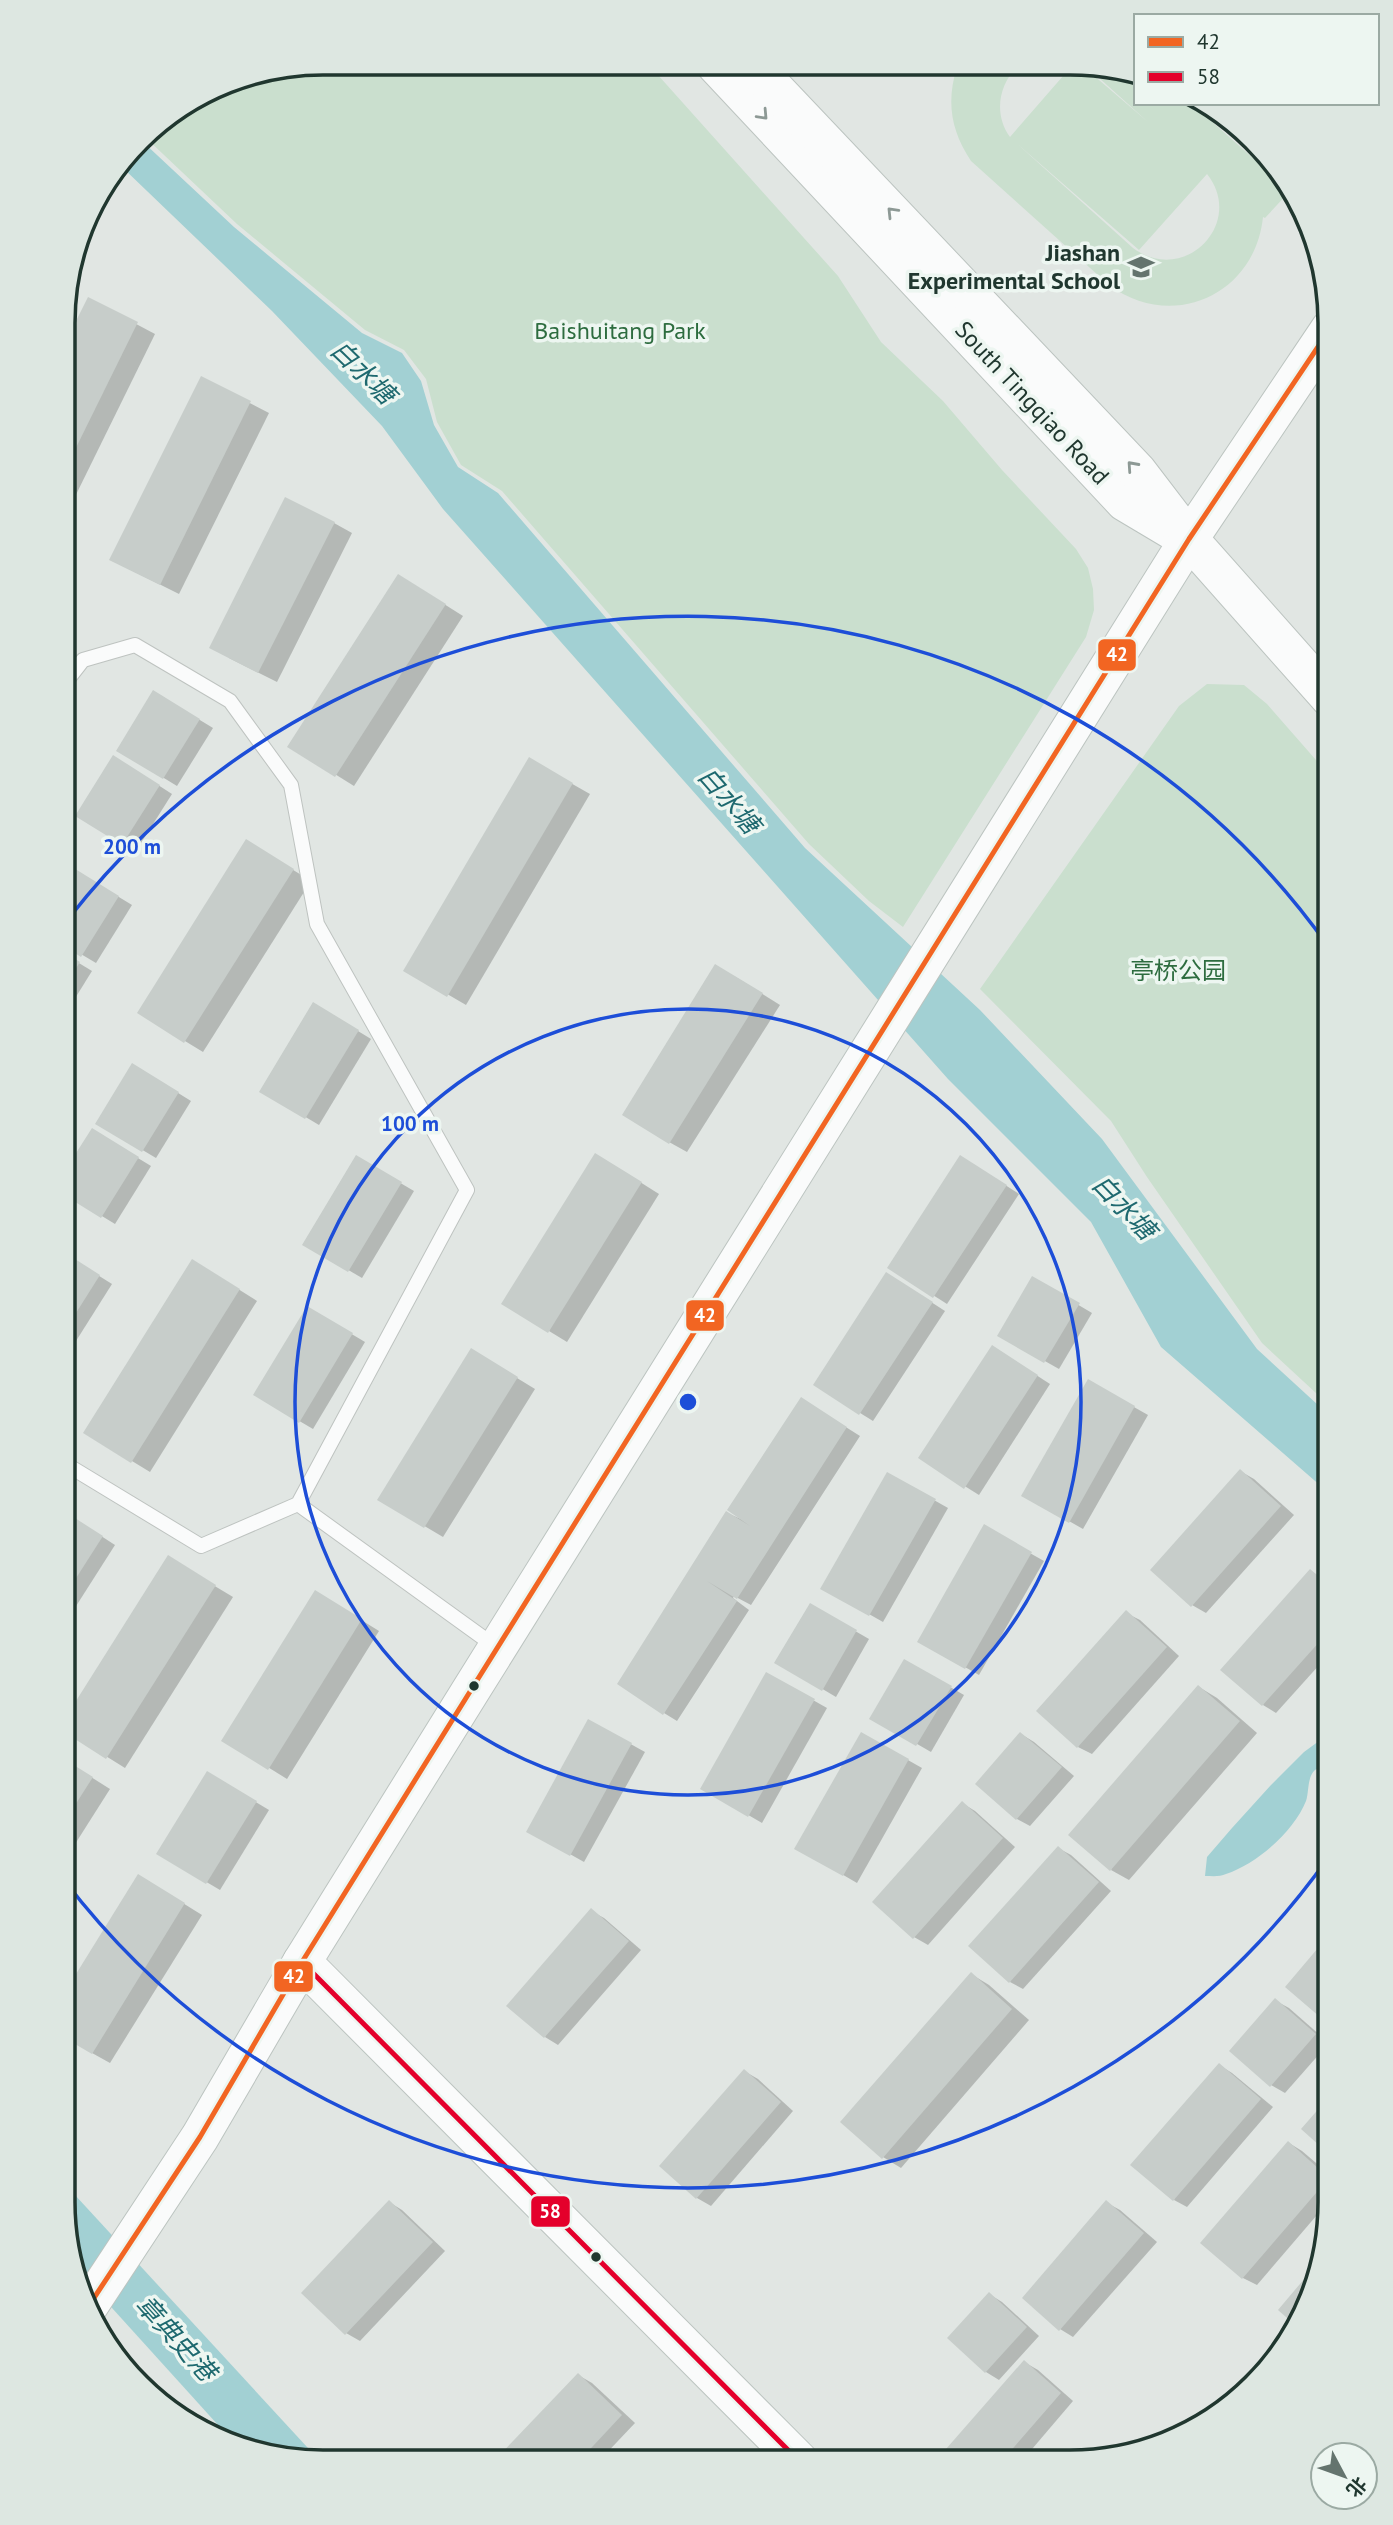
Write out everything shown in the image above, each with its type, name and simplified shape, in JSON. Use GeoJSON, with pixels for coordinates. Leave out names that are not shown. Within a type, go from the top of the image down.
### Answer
{"type":"FeatureCollection","features":[{"type":"Feature","properties":{"kind":"street","name":"South Tingqiao Road"},"geometry":{"type":"LineString","coordinates":[[726,75],[1125,502],[1189,540]]}},
{"type":"Feature","properties":{"kind":"street","name":"South Tingqiao Road"},"geometry":{"type":"LineString","coordinates":[[761,75],[1137,471],[1189,540],[1318,685]]}},
{"type":"Feature","properties":{"kind":"street"},"geometry":{"type":"LineString","coordinates":[[95,2297],[200,2137],[302,1962],[1189,540],[1318,348]]}},
{"type":"Feature","properties":{"kind":"street"},"geometry":{"type":"LineString","coordinates":[[302,1962],[788,2450]]}},
{"type":"Feature","properties":{"kind":"lane"},"geometry":{"type":"LineString","coordinates":[[75,670],[83,660],[135,645],[230,701],[291,785],[317,924],[467,1190],[298,1504],[201,1546],[75,1470]]}},
{"type":"Feature","properties":{"kind":"lane"},"geometry":{"type":"LineString","coordinates":[[298,1504],[497,1648]]}},
{"type":"Feature","properties":{"kind":"green space"},"geometry":{"type":"Polygon","coordinates":[[[955,75],[1011,75],[1000,101],[1002,119],[1010,137],[1064,75],[1095,77],[1148,122],[1098,77],[1134,84],[1134,105],[1186,105],[1206,116],[1258,163],[1283,198],[1263,217],[1257,244],[1244,267],[1227,285],[1207,298],[1183,305],[1159,305],[1133,299],[1109,285],[971,161],[955,127],[952,92],[955,75]],[[1014,141],[1133,248],[1152,258],[1172,259],[1189,254],[1204,244],[1214,229],[1219,212],[1217,193],[1207,174],[1139,250],[1014,141]]]}},
{"type":"Feature","properties":{"kind":"green space","name":"Baishuitang Park"},"geometry":{"type":"Polygon","coordinates":[[[307,76],[658,76],[838,276],[881,342],[943,401],[1002,470],[1076,549],[1088,568],[1094,610],[1086,637],[903,927],[869,901],[809,844],[502,491],[461,465],[437,422],[426,379],[404,350],[365,330],[237,224],[152,144],[199,109],[244,88],[307,76]]]}},
{"type":"Feature","properties":{"kind":"green space","name":"亭桥公园"},"geometry":{"type":"Polygon","coordinates":[[[1207,684],[1244,685],[1267,704],[1318,762],[1318,1395],[1262,1343],[1111,1121],[980,989],[1179,706],[1207,684]]]}},
{"type":"Feature","properties":{"kind":"water","name":"白水塘"},"geometry":{"type":"Polygon","coordinates":[[[149,147],[234,227],[362,333],[402,353],[421,381],[434,425],[458,467],[498,493],[805,848],[980,1010],[1102,1139],[1257,1349],[1318,1405],[1318,1484],[1161,1347],[1091,1222],[948,1079],[443,509],[382,426],[272,311],[127,172],[149,147]]]}},
{"type":"Feature","properties":{"kind":"water"},"geometry":{"type":"Polygon","coordinates":[[[1318,1742],[1318,1769],[1312,1773],[1306,1801],[1293,1824],[1273,1845],[1250,1863],[1221,1876],[1205,1876],[1207,1857],[1304,1752],[1318,1742]]]}},
{"type":"Feature","properties":{"kind":"water","name":"章典史港"},"geometry":{"type":"Polygon","coordinates":[[[75,2195],[309,2449],[259,2441],[219,2426],[88,2282],[77,2234],[75,2195]]]}},
{"type":"Feature","properties":{"kind":"building"},"geometry":{"type":"Polygon","coordinates":[[[88,297],[138,322],[75,450],[75,324],[88,297]]]}},
{"type":"Feature","properties":{"kind":"building"},"geometry":{"type":"Polygon","coordinates":[[[201,376],[251,401],[160,585],[109,560],[201,376]]]}},
{"type":"Feature","properties":{"kind":"building"},"geometry":{"type":"Polygon","coordinates":[[[285,497],[335,522],[258,673],[209,648],[285,497]]]}},
{"type":"Feature","properties":{"kind":"building"},"geometry":{"type":"Polygon","coordinates":[[[398,574],[446,604],[335,777],[287,747],[398,574]]]}},
{"type":"Feature","properties":{"kind":"building"},"geometry":{"type":"Polygon","coordinates":[[[153,690],[200,719],[163,779],[116,751],[153,690]]]}},
{"type":"Feature","properties":{"kind":"building"},"geometry":{"type":"Polygon","coordinates":[[[113,755],[160,785],[122,845],[75,816],[113,755]]]}},
{"type":"Feature","properties":{"kind":"building"},"geometry":{"type":"Polygon","coordinates":[[[529,757],[573,783],[447,997],[403,971],[529,757]]]}},
{"type":"Feature","properties":{"kind":"building"},"geometry":{"type":"Polygon","coordinates":[[[246,839],[294,869],[184,1043],[137,1013],[246,839]]]}},
{"type":"Feature","properties":{"kind":"building"},"geometry":{"type":"Polygon","coordinates":[[[75,869],[119,896],[81,957],[75,953],[75,869]]]}},
{"type":"Feature","properties":{"kind":"building"},"geometry":{"type":"Polygon","coordinates":[[[715,964],[763,993],[669,1144],[622,1115],[715,964]]]}},
{"type":"Feature","properties":{"kind":"building"},"geometry":{"type":"Polygon","coordinates":[[[313,1002],[359,1030],[305,1119],[259,1092],[313,1002]]]}},
{"type":"Feature","properties":{"kind":"building"},"geometry":{"type":"Polygon","coordinates":[[[132,1063],[179,1092],[142,1152],[95,1124],[132,1063]]]}},
{"type":"Feature","properties":{"kind":"building"},"geometry":{"type":"Polygon","coordinates":[[[92,1128],[139,1157],[101,1218],[75,1202],[75,1155],[92,1128]]]}},
{"type":"Feature","properties":{"kind":"building"},"geometry":{"type":"Polygon","coordinates":[[[595,1153],[642,1182],[548,1333],[501,1304],[595,1153]]]}},
{"type":"Feature","properties":{"kind":"building"},"geometry":{"type":"Polygon","coordinates":[[[356,1155],[402,1182],[348,1272],[302,1245],[356,1155]]]}},
{"type":"Feature","properties":{"kind":"building"},"geometry":{"type":"Polygon","coordinates":[[[960,1155],[1007,1185],[933,1298],[887,1268],[960,1155]]]}},
{"type":"Feature","properties":{"kind":"building"},"geometry":{"type":"Polygon","coordinates":[[[75,1259],[100,1275],[75,1315],[75,1259]]]}},
{"type":"Feature","properties":{"kind":"building"},"geometry":{"type":"Polygon","coordinates":[[[192,1259],[240,1289],[131,1463],[83,1433],[192,1259]]]}},
{"type":"Feature","properties":{"kind":"building"},"geometry":{"type":"Polygon","coordinates":[[[886,1272],[933,1302],[859,1415],[813,1385],[886,1272]]]}},
{"type":"Feature","properties":{"kind":"building"},"geometry":{"type":"Polygon","coordinates":[[[1032,1276],[1080,1303],[1044,1363],[997,1336],[1032,1276]]]}},
{"type":"Feature","properties":{"kind":"building"},"geometry":{"type":"Polygon","coordinates":[[[307,1306],[353,1333],[299,1423],[253,1395],[307,1306]]]}},
{"type":"Feature","properties":{"kind":"building"},"geometry":{"type":"Polygon","coordinates":[[[992,1345],[1038,1375],[964,1489],[918,1458],[992,1345]]]}},
{"type":"Feature","properties":{"kind":"building"},"geometry":{"type":"Polygon","coordinates":[[[471,1348],[518,1377],[424,1528],[377,1500],[471,1348]]]}},
{"type":"Feature","properties":{"kind":"building"},"geometry":{"type":"Polygon","coordinates":[[[1088,1379],[1135,1406],[1069,1523],[1021,1496],[1088,1379]]]}},
{"type":"Feature","properties":{"kind":"building"},"geometry":{"type":"Polygon","coordinates":[[[801,1397],[847,1427],[737,1599],[707,1581],[737,1601],[663,1715],[617,1684],[726,1511],[750,1526],[727,1510],[801,1397]]]}},
{"type":"Feature","properties":{"kind":"building"},"geometry":{"type":"Polygon","coordinates":[[[1240,1469],[1281,1506],[1191,1607],[1150,1570],[1240,1469]]]}},
{"type":"Feature","properties":{"kind":"building"},"geometry":{"type":"Polygon","coordinates":[[[887,1472],[936,1499],[869,1616],[820,1589],[887,1472]]]}},
{"type":"Feature","properties":{"kind":"building"},"geometry":{"type":"Polygon","coordinates":[[[75,1518],[103,1536],[75,1580],[75,1518]]]}},
{"type":"Feature","properties":{"kind":"building"},"geometry":{"type":"Polygon","coordinates":[[[984,1524],[1032,1552],[965,1669],[917,1642],[984,1524]]]}},
{"type":"Feature","properties":{"kind":"building"},"geometry":{"type":"Polygon","coordinates":[[[168,1555],[216,1585],[106,1759],[75,1739],[75,1703],[168,1555]]]}},
{"type":"Feature","properties":{"kind":"building"},"geometry":{"type":"Polygon","coordinates":[[[1310,1569],[1318,1576],[1318,1643],[1262,1706],[1220,1670],[1310,1569]]]}},
{"type":"Feature","properties":{"kind":"building"},"geometry":{"type":"Polygon","coordinates":[[[315,1590],[362,1619],[268,1770],[221,1741],[315,1590]]]}},
{"type":"Feature","properties":{"kind":"building"},"geometry":{"type":"Polygon","coordinates":[[[810,1603],[857,1630],[822,1691],[774,1663],[810,1603]]]}},
{"type":"Feature","properties":{"kind":"building"},"geometry":{"type":"Polygon","coordinates":[[[1126,1610],[1167,1647],[1077,1748],[1036,1711],[1126,1610]]]}},
{"type":"Feature","properties":{"kind":"building"},"geometry":{"type":"Polygon","coordinates":[[[904,1659],[952,1686],[916,1746],[869,1719],[904,1659]]]}},
{"type":"Feature","properties":{"kind":"building"},"geometry":{"type":"Polygon","coordinates":[[[766,1672],[815,1699],[748,1817],[700,1789],[766,1672]]]}},
{"type":"Feature","properties":{"kind":"building"},"geometry":{"type":"Polygon","coordinates":[[[1198,1685],[1240,1721],[1110,1871],[1068,1835],[1198,1685]]]}},
{"type":"Feature","properties":{"kind":"building"},"geometry":{"type":"Polygon","coordinates":[[[588,1719],[632,1743],[570,1856],[526,1832],[588,1719]]]}},
{"type":"Feature","properties":{"kind":"building"},"geometry":{"type":"Polygon","coordinates":[[[861,1732],[909,1759],[843,1876],[794,1849],[861,1732]]]}},
{"type":"Feature","properties":{"kind":"building"},"geometry":{"type":"Polygon","coordinates":[[[1020,1732],[1062,1767],[1016,1820],[975,1784],[1020,1732]]]}},
{"type":"Feature","properties":{"kind":"building"},"geometry":{"type":"Polygon","coordinates":[[[75,1766],[93,1777],[75,1805],[75,1766]]]}},
{"type":"Feature","properties":{"kind":"building"},"geometry":{"type":"Polygon","coordinates":[[[207,1771],[257,1801],[206,1884],[156,1854],[207,1771]]]}},
{"type":"Feature","properties":{"kind":"building"},"geometry":{"type":"Polygon","coordinates":[[[962,1801],[1003,1838],[913,1939],[872,1902],[962,1801]]]}},
{"type":"Feature","properties":{"kind":"building"},"geometry":{"type":"Polygon","coordinates":[[[1058,1846],[1099,1882],[1009,1983],[968,1946],[1058,1846]]]}},
{"type":"Feature","properties":{"kind":"building"},"geometry":{"type":"Polygon","coordinates":[[[138,1874],[185,1903],[92,2054],[75,2044],[75,1976],[138,1874]]]}},
{"type":"Feature","properties":{"kind":"building"},"geometry":{"type":"Polygon","coordinates":[[[591,1908],[629,1941],[544,2038],[506,2006],[591,1908]]]}},
{"type":"Feature","properties":{"kind":"building"},"geometry":{"type":"Polygon","coordinates":[[[1318,1948],[1318,2015],[1285,1987],[1318,1948]]]}},
{"type":"Feature","properties":{"kind":"building"},"geometry":{"type":"Polygon","coordinates":[[[971,1972],[1012,2009],[882,2159],[840,2122],[971,1972]]]}},
{"type":"Feature","properties":{"kind":"building"},"geometry":{"type":"Polygon","coordinates":[[[1275,1998],[1316,2034],[1270,2087],[1229,2051],[1275,1998]]]}},
{"type":"Feature","properties":{"kind":"building"},"geometry":{"type":"Polygon","coordinates":[[[1219,2063],[1261,2099],[1173,2201],[1130,2165],[1219,2063]]]}},
{"type":"Feature","properties":{"kind":"building"},"geometry":{"type":"Polygon","coordinates":[[[744,2069],[781,2102],[696,2199],[659,2166],[744,2069]]]}},
{"type":"Feature","properties":{"kind":"building"},"geometry":{"type":"Polygon","coordinates":[[[1318,2110],[1318,2144],[1301,2129],[1318,2110]]]}},
{"type":"Feature","properties":{"kind":"building"},"geometry":{"type":"Polygon","coordinates":[[[1288,2141],[1318,2168],[1318,2191],[1242,2279],[1200,2243],[1288,2141]]]}},
{"type":"Feature","properties":{"kind":"building"},"geometry":{"type":"Polygon","coordinates":[[[389,2200],[433,2242],[345,2335],[301,2293],[389,2200]]]}},
{"type":"Feature","properties":{"kind":"building"},"geometry":{"type":"Polygon","coordinates":[[[1106,2200],[1144,2233],[1059,2331],[1022,2298],[1106,2200]]]}},
{"type":"Feature","properties":{"kind":"building"},"geometry":{"type":"Polygon","coordinates":[[[1306,2277],[1288,2319],[1278,2310],[1306,2277]]]}},
{"type":"Feature","properties":{"kind":"building"},"geometry":{"type":"Polygon","coordinates":[[[989,2292],[1027,2327],[985,2373],[947,2338],[989,2292]]]}},
{"type":"Feature","properties":{"kind":"building"},"geometry":{"type":"Polygon","coordinates":[[[1024,2360],[1061,2393],[1011,2450],[945,2450],[1024,2360]]]}},
{"type":"Feature","properties":{"kind":"building"},"geometry":{"type":"Polygon","coordinates":[[[578,2373],[622,2415],[589,2450],[505,2450],[578,2373]]]}},
{"type":"Feature","properties":{"kind":"transit line","name":"42"},"geometry":{"type":"LineString","coordinates":[[95,2297],[200,2137],[302,1962],[1189,539],[1318,347]]}},
{"type":"Feature","properties":{"kind":"transit line","name":"58"},"geometry":{"type":"LineString","coordinates":[[302,1962],[788,2450]]}},
{"type":"Feature","properties":{"kind":"place","name":"Jiashan Experimental School"},"geometry":{"type":"Point","coordinates":[1141,267]}}]}
